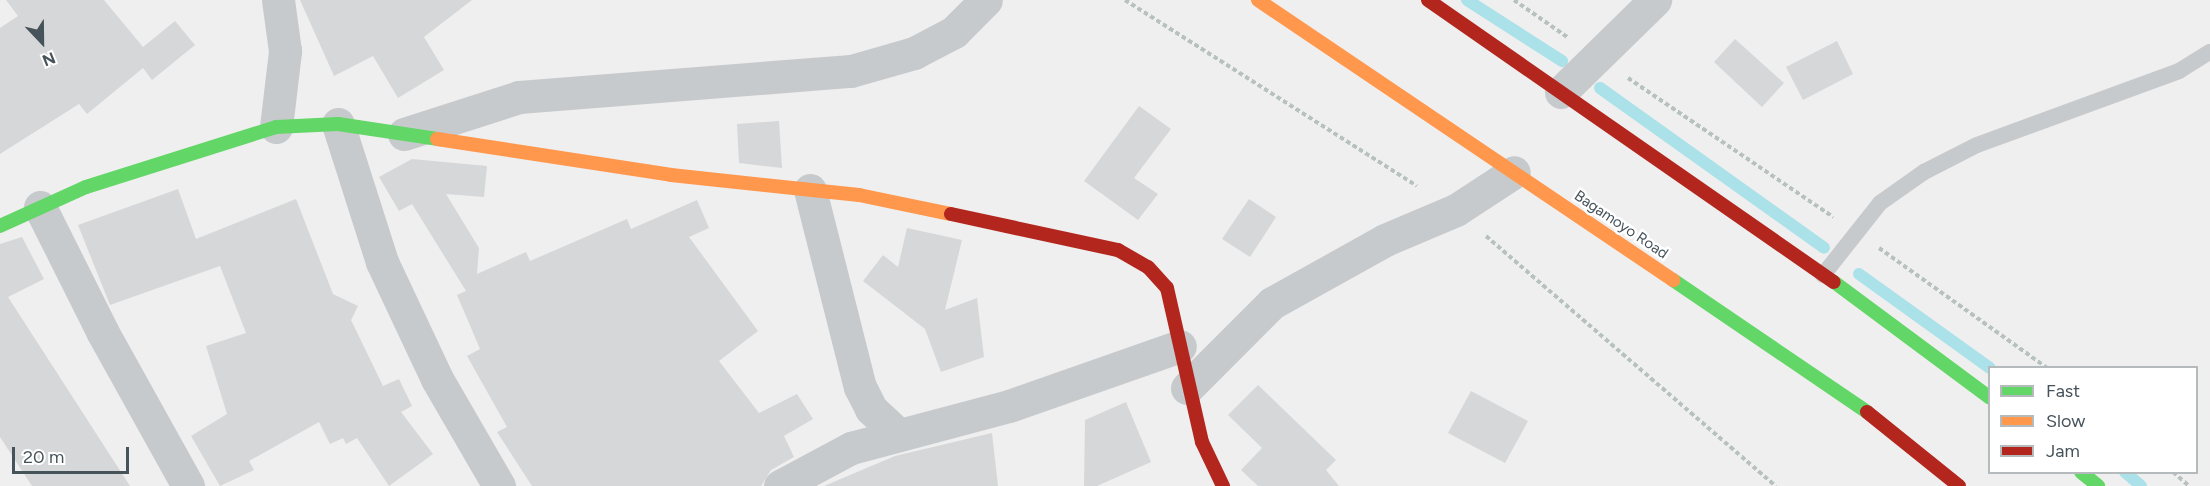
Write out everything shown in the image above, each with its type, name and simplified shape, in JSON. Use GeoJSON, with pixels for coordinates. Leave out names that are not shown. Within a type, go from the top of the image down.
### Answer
{"type":"FeatureCollection","features":[{"type":"Feature","properties":{"kind":"main road","name":"Bagamoyo Road"},"geometry":{"type":"LineString","coordinates":[[1258,0],[1874,416],[1959,486]]}},
{"type":"Feature","properties":{"kind":"main road"},"geometry":{"type":"LineString","coordinates":[[1428,0],[1923,344],[1988,397]]}},
{"type":"Feature","properties":{"kind":"main road"},"geometry":{"type":"LineString","coordinates":[[0,226],[87,186],[276,128],[338,124],[671,175],[859,195],[1118,250],[1148,267],[1167,288],[1187,388],[1202,442],[1224,486]]}},
{"type":"Feature","properties":{"kind":"main road"},"geometry":{"type":"LineString","coordinates":[[2083,474],[2098,486]]}},
{"type":"Feature","properties":{"kind":"street"},"geometry":{"type":"LineString","coordinates":[[276,128],[285,51],[278,0]]}},
{"type":"Feature","properties":{"kind":"street"},"geometry":{"type":"LineString","coordinates":[[404,134],[519,97],[851,71],[914,53],[944,37],[986,0]]}},
{"type":"Feature","properties":{"kind":"street"},"geometry":{"type":"LineString","coordinates":[[1561,92],[1655,0]]}},
{"type":"Feature","properties":{"kind":"street"},"geometry":{"type":"LineString","coordinates":[[338,124],[382,261],[437,380],[499,486]]}},
{"type":"Feature","properties":{"kind":"street"},"geometry":{"type":"LineString","coordinates":[[1187,388],[1272,303],[1385,240],[1456,210],[1514,172]]}},
{"type":"Feature","properties":{"kind":"street"},"geometry":{"type":"LineString","coordinates":[[810,190],[860,387],[871,409],[899,435]]}},
{"type":"Feature","properties":{"kind":"street"},"geometry":{"type":"LineString","coordinates":[[40,207],[103,333],[188,486]]}},
{"type":"Feature","properties":{"kind":"street"},"geometry":{"type":"LineString","coordinates":[[780,486],[851,448],[1009,406],[1180,346]]}},
{"type":"Feature","properties":{"kind":"lane"},"geometry":{"type":"LineString","coordinates":[[1823,275],[1855,231],[1898,190],[1977,145],[2179,71],[2210,52]]}},
{"type":"Feature","properties":{"kind":"path"},"geometry":{"type":"LineString","coordinates":[[1514,0],[1855,231],[2044,366]]}},
{"type":"Feature","properties":{"kind":"path"},"geometry":{"type":"LineString","coordinates":[[2175,474],[2189,486]]}},
{"type":"Feature","properties":{"kind":"building"},"geometry":{"type":"Polygon","coordinates":[[[6,0],[104,0],[143,47],[175,21],[195,45],[152,80],[143,68],[87,114],[79,104],[0,154],[0,28],[18,16],[6,0]]]}},
{"type":"Feature","properties":{"kind":"building"},"geometry":{"type":"Polygon","coordinates":[[[300,0],[472,0],[424,37],[444,70],[398,98],[373,56],[334,76],[300,0]]]}},
{"type":"Feature","properties":{"kind":"building"},"geometry":{"type":"Polygon","coordinates":[[[1735,39],[1784,83],[1762,107],[1714,62],[1735,39]]]}},
{"type":"Feature","properties":{"kind":"building"},"geometry":{"type":"Polygon","coordinates":[[[1837,41],[1853,74],[1803,100],[1786,67],[1837,41]]]}},
{"type":"Feature","properties":{"kind":"building"},"geometry":{"type":"Polygon","coordinates":[[[1139,106],[1171,129],[1134,178],[1158,194],[1138,220],[1084,181],[1139,106]]]}},
{"type":"Feature","properties":{"kind":"building"},"geometry":{"type":"Polygon","coordinates":[[[779,121],[782,168],[739,163],[737,124],[779,121]]]}},
{"type":"Feature","properties":{"kind":"building"},"geometry":{"type":"Polygon","coordinates":[[[412,159],[487,166],[484,197],[446,194],[479,248],[477,274],[526,252],[530,261],[627,219],[631,229],[697,200],[709,228],[689,237],[758,331],[719,361],[759,413],[797,394],[813,419],[784,436],[794,457],[771,470],[761,486],[532,486],[497,432],[507,427],[467,356],[480,349],[457,295],[466,291],[412,204],[399,211],[379,177],[412,159]]]}},
{"type":"Feature","properties":{"kind":"building"},"geometry":{"type":"Polygon","coordinates":[[[178,189],[196,239],[296,199],[333,294],[358,306],[351,320],[383,386],[399,379],[412,406],[401,412],[433,454],[389,486],[357,438],[346,444],[343,438],[330,444],[319,422],[249,461],[254,470],[220,486],[191,436],[227,414],[206,346],[246,333],[220,266],[110,305],[78,225],[178,189]]]}},
{"type":"Feature","properties":{"kind":"building"},"geometry":{"type":"Polygon","coordinates":[[[1249,199],[1276,217],[1250,257],[1222,239],[1249,199]]]}},
{"type":"Feature","properties":{"kind":"building"},"geometry":{"type":"Polygon","coordinates":[[[907,228],[962,240],[945,310],[977,298],[984,357],[941,372],[925,329],[863,281],[883,255],[898,267],[907,228]]]}},
{"type":"Feature","properties":{"kind":"building"},"geometry":{"type":"Polygon","coordinates":[[[22,237],[44,279],[8,297],[130,486],[32,486],[0,437],[0,244],[22,237]]]}},
{"type":"Feature","properties":{"kind":"building"},"geometry":{"type":"Polygon","coordinates":[[[1258,385],[1336,460],[1326,470],[1339,486],[1258,486],[1241,470],[1262,448],[1228,415],[1258,385]]]}},
{"type":"Feature","properties":{"kind":"building"},"geometry":{"type":"Polygon","coordinates":[[[1471,391],[1528,421],[1505,463],[1448,433],[1471,391]]]}},
{"type":"Feature","properties":{"kind":"building"},"geometry":{"type":"Polygon","coordinates":[[[1126,402],[1151,462],[1097,486],[1084,486],[1085,420],[1126,402]]]}},
{"type":"Feature","properties":{"kind":"building"},"geometry":{"type":"Polygon","coordinates":[[[992,433],[998,486],[824,486],[895,456],[992,433]]]}},
{"type":"Feature","properties":{"kind":"waterway"},"geometry":{"type":"LineString","coordinates":[[1467,0],[1562,61]]}},
{"type":"Feature","properties":{"kind":"waterway"},"geometry":{"type":"LineString","coordinates":[[1600,88],[1824,248]]}},
{"type":"Feature","properties":{"kind":"waterway"},"geometry":{"type":"LineString","coordinates":[[1859,274],[1988,367]]}},
{"type":"Feature","properties":{"kind":"waterway"},"geometry":{"type":"LineString","coordinates":[[2127,474],[2141,486]]}},
{"type":"Feature","properties":{"kind":"traffic: fast"},"geometry":{"type":"LineString","coordinates":[[0,226],[86,187],[276,127],[338,124],[437,139]]}},
{"type":"Feature","properties":{"kind":"traffic: fast"},"geometry":{"type":"LineString","coordinates":[[1673,280],[1867,412]]}},
{"type":"Feature","properties":{"kind":"traffic: fast"},"geometry":{"type":"LineString","coordinates":[[1834,282],[1988,397]]}},
{"type":"Feature","properties":{"kind":"traffic: fast"},"geometry":{"type":"LineString","coordinates":[[2083,474],[2098,486]]}},
{"type":"Feature","properties":{"kind":"traffic: slow"},"geometry":{"type":"LineString","coordinates":[[1258,0],[1673,280]]}},
{"type":"Feature","properties":{"kind":"traffic: slow"},"geometry":{"type":"LineString","coordinates":[[437,139],[671,175],[859,195],[951,214]]}},
{"type":"Feature","properties":{"kind":"traffic: jam"},"geometry":{"type":"LineString","coordinates":[[1428,0],[1834,282]]}},
{"type":"Feature","properties":{"kind":"traffic: jam"},"geometry":{"type":"LineString","coordinates":[[951,214],[1118,250],[1148,267],[1167,288],[1202,442],[1223,486]]}},
{"type":"Feature","properties":{"kind":"traffic: jam"},"geometry":{"type":"LineString","coordinates":[[1867,412],[1959,486]]}}]}
